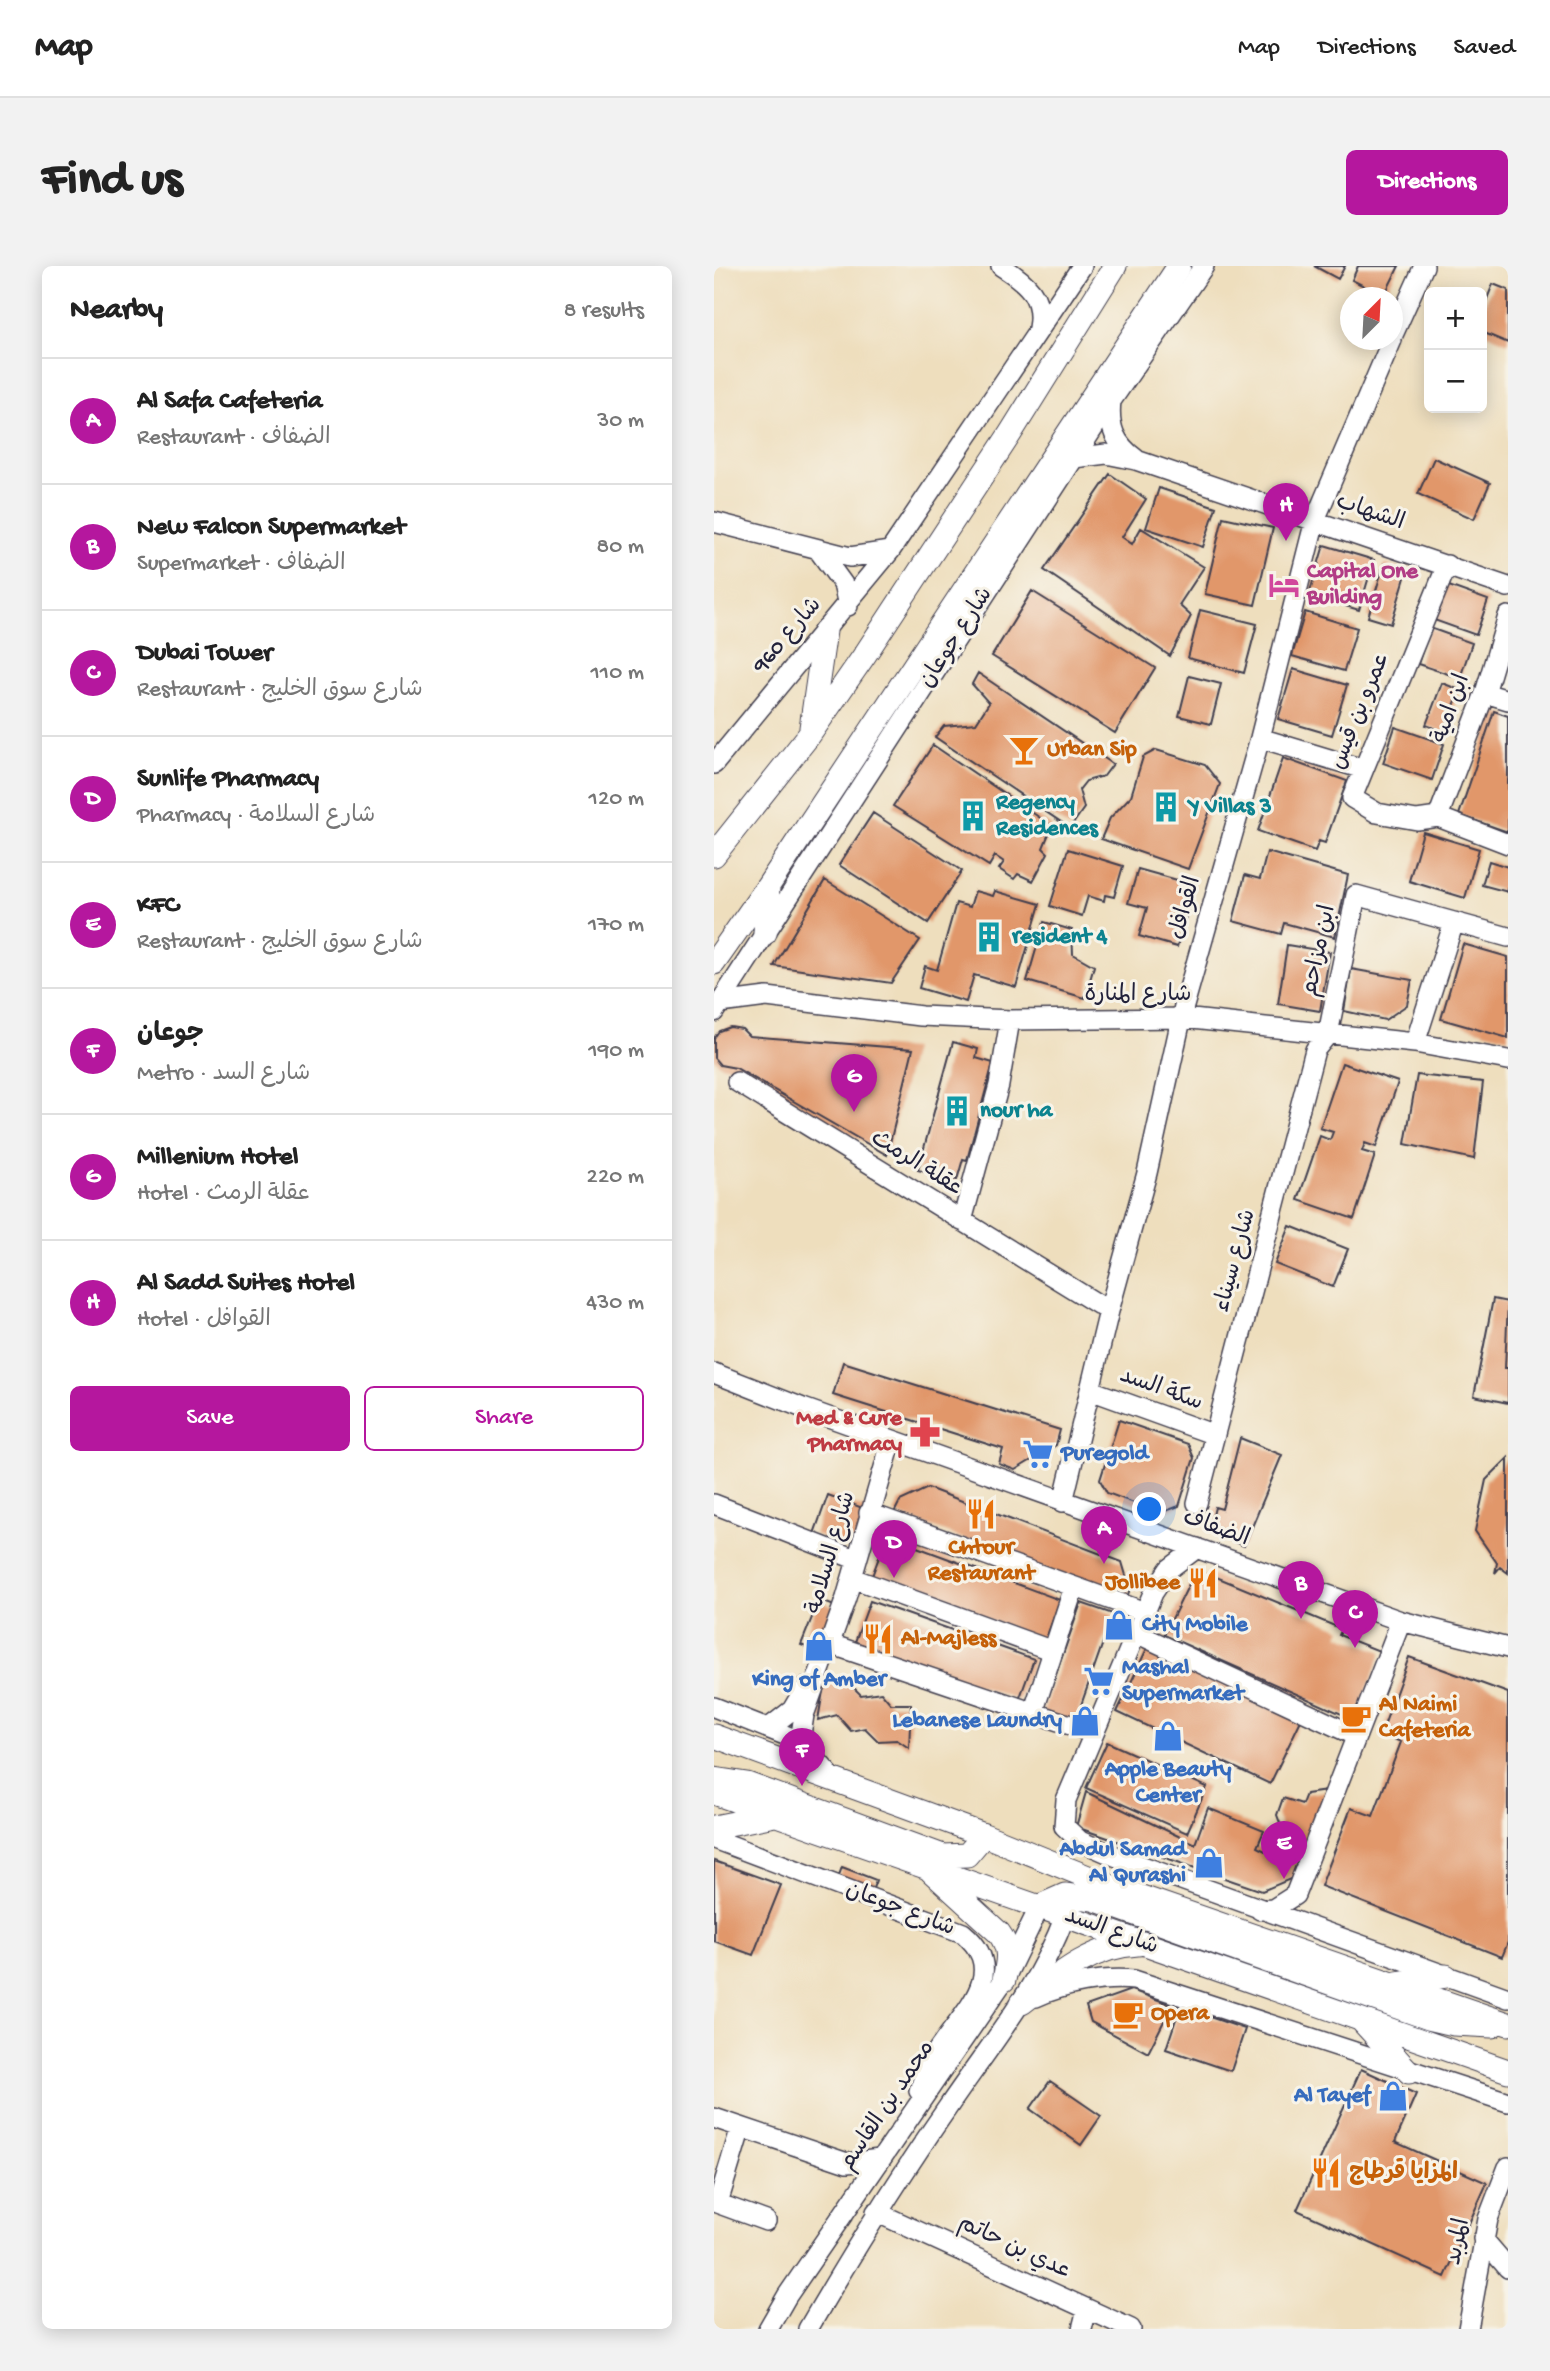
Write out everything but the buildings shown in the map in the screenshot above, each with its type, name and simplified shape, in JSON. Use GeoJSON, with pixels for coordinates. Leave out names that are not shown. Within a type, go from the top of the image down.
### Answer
{"type":"FeatureCollection","features":[{"type":"Feature","properties":{"kind":"main road"},"geometry":{"type":"LineString","coordinates":[[714,855],[810,734],[1010,434],[1115,266]]}},
{"type":"Feature","properties":{"kind":"main road","name":"شارع جوعان"},"geometry":{"type":"LineString","coordinates":[[714,963],[1063,458],[1179,266]]}},
{"type":"Feature","properties":{"kind":"main road"},"geometry":{"type":"LineString","coordinates":[[810,734],[825,631]]}},
{"type":"Feature","properties":{"kind":"main road"},"geometry":{"type":"LineString","coordinates":[[765,933],[768,886]]}},
{"type":"Feature","properties":{"kind":"main road","name":"شارع السد"},"geometry":{"type":"LineString","coordinates":[[714,1736],[984,1835],[1039,1858],[1508,2024]]}},
{"type":"Feature","properties":{"kind":"main road"},"geometry":{"type":"LineString","coordinates":[[714,1779],[747,1784],[943,1856],[967,1855],[984,1835]]}},
{"type":"Feature","properties":{"kind":"main road","name":"شارع السد"},"geometry":{"type":"LineString","coordinates":[[714,1793],[1040,1906],[1065,1906],[1143,1944],[1508,2071]]}},
{"type":"Feature","properties":{"kind":"main road"},"geometry":{"type":"LineString","coordinates":[[714,1827],[778,1814]]}},
{"type":"Feature","properties":{"kind":"main road"},"geometry":{"type":"LineString","coordinates":[[1039,1858],[1065,1906],[1093,1899],[1428,2018],[1483,2027],[1508,2024]]}},
{"type":"Feature","properties":{"kind":"main road"},"geometry":{"type":"LineString","coordinates":[[923,1864],[1006,1943],[1009,1957],[1004,1980]]}},
{"type":"Feature","properties":{"kind":"main road"},"geometry":{"type":"LineString","coordinates":[[1022,2003],[1097,1952],[1113,1945],[1143,1944]]}},
{"type":"Feature","properties":{"kind":"main road"},"geometry":{"type":"LineString","coordinates":[[1391,1983],[1446,1976]]}},
{"type":"Feature","properties":{"kind":"main road"},"geometry":{"type":"LineString","coordinates":[[1359,2018],[1409,2072]]}},
{"type":"Feature","properties":{"kind":"street"},"geometry":{"type":"LineString","coordinates":[[1001,266],[1020,279],[1036,296],[1040,307],[1038,330]]}},
{"type":"Feature","properties":{"kind":"street","name":"شارع جوعان"},"geometry":{"type":"LineString","coordinates":[[717,1008],[1054,488],[1063,458],[1111,401],[1204,266]]}},
{"type":"Feature","properties":{"kind":"street","name":"القوافل"},"geometry":{"type":"LineString","coordinates":[[1403,314],[1424,266]]}},
{"type":"Feature","properties":{"kind":"street"},"geometry":{"type":"LineString","coordinates":[[1020,279],[1045,285],[1076,274]]}},
{"type":"Feature","properties":{"kind":"street"},"geometry":{"type":"LineString","coordinates":[[848,606],[890,551],[1076,274]]}},
{"type":"Feature","properties":{"kind":"street","name":"القوافل"},"geometry":{"type":"LineString","coordinates":[[1063,1502],[1109,1311],[1147,1173],[1184,1018],[1184,1006],[1260,738],[1315,520],[1387,350]]}},
{"type":"Feature","properties":{"kind":"street","name":"الشهاب"},"geometry":{"type":"LineString","coordinates":[[1111,401],[1109,419],[1113,435],[1122,449],[1136,460]]}},
{"type":"Feature","properties":{"kind":"street","name":"الشهاب"},"geometry":{"type":"LineString","coordinates":[[1063,458],[1106,454],[1136,460],[1508,587]]}},
{"type":"Feature","properties":{"kind":"street"},"geometry":{"type":"LineString","coordinates":[[714,522],[850,557],[890,551]]}},
{"type":"Feature","properties":{"kind":"street"},"geometry":{"type":"LineString","coordinates":[[819,551],[843,584],[848,606]]}},
{"type":"Feature","properties":{"kind":"street","name":"عمرو بن قيس"},"geometry":{"type":"LineString","coordinates":[[1447,565],[1352,798],[1362,806],[1399,818],[1438,817],[1508,844]]}},
{"type":"Feature","properties":{"kind":"street","name":"شارع 960"},"geometry":{"type":"LineString","coordinates":[[714,764],[848,606]]}},
{"type":"Feature","properties":{"kind":"street","name":"ابن امية"},"geometry":{"type":"LineString","coordinates":[[1438,817],[1485,693],[1508,616]]}},
{"type":"Feature","properties":{"kind":"street"},"geometry":{"type":"LineString","coordinates":[[1485,693],[1508,700]]}},
{"type":"Feature","properties":{"kind":"street"},"geometry":{"type":"LineString","coordinates":[[1260,738],[1363,769]]}},
{"type":"Feature","properties":{"kind":"street","name":"ابن مزاحم"},"geometry":{"type":"LineString","coordinates":[[1328,1034],[1356,895],[1508,936]]}},
{"type":"Feature","properties":{"kind":"street"},"geometry":{"type":"LineString","coordinates":[[1415,1043],[1454,922]]}},
{"type":"Feature","properties":{"kind":"street"},"geometry":{"type":"LineString","coordinates":[[745,964],[767,997]]}},
{"type":"Feature","properties":{"kind":"street","name":"شارع المنارة"},"geometry":{"type":"LineString","coordinates":[[717,1008],[767,997],[922,1016],[1010,1020],[1184,1018],[1415,1043],[1508,1060]]}},
{"type":"Feature","properties":{"kind":"street","name":"عقلة الرمث"},"geometry":{"type":"LineString","coordinates":[[962,1221],[999,1085],[1010,1020]]}},
{"type":"Feature","properties":{"kind":"street","name":"شارع سيناء"},"geometry":{"type":"LineString","coordinates":[[1197,1503],[1315,1050],[1328,1034]]}},
{"type":"Feature","properties":{"kind":"street","name":"عقلة الرمث"},"geometry":{"type":"LineString","coordinates":[[737,1083],[1109,1311]]}},
{"type":"Feature","properties":{"kind":"street","name":"الضفاف"},"geometry":{"type":"LineString","coordinates":[[714,1373],[1063,1502],[1401,1621],[1508,1648]]}},
{"type":"Feature","properties":{"kind":"street","name":"سكة السد"},"geometry":{"type":"LineString","coordinates":[[1090,1390],[1215,1435]]}},
{"type":"Feature","properties":{"kind":"street","name":"شارع السلامة"},"geometry":{"type":"LineString","coordinates":[[800,1741],[816,1677],[830,1644],[892,1440]]}},
{"type":"Feature","properties":{"kind":"street"},"geometry":{"type":"LineString","coordinates":[[714,1504],[854,1569],[1053,1651]]}},
{"type":"Feature","properties":{"kind":"street"},"geometry":{"type":"LineString","coordinates":[[869,1513],[1145,1612]]}},
{"type":"Feature","properties":{"kind":"street"},"geometry":{"type":"LineString","coordinates":[[1197,1548],[1169,1569],[1145,1612],[1063,1813],[1064,1826],[1080,1841],[1260,1910],[1508,1998]]}},
{"type":"Feature","properties":{"kind":"street"},"geometry":{"type":"LineString","coordinates":[[1032,1713],[1074,1587]]}},
{"type":"Feature","properties":{"kind":"street"},"geometry":{"type":"LineString","coordinates":[[1260,1910],[1273,1909],[1295,1895],[1401,1621]]}},
{"type":"Feature","properties":{"kind":"street"},"geometry":{"type":"LineString","coordinates":[[1136,1633],[1356,1736]]}},
{"type":"Feature","properties":{"kind":"street"},"geometry":{"type":"LineString","coordinates":[[830,1644],[1094,1733]]}},
{"type":"Feature","properties":{"kind":"street","name":"شارع السلامة"},"geometry":{"type":"LineString","coordinates":[[770,1727],[792,1710],[816,1677]]}},
{"type":"Feature","properties":{"kind":"street","name":"شارع السد"},"geometry":{"type":"LineString","coordinates":[[714,1707],[800,1741],[835,1781]]}},
{"type":"Feature","properties":{"kind":"street","name":"شارع جوعان"},"geometry":{"type":"LineString","coordinates":[[714,1839],[963,1933],[982,1954],[983,1982],[930,2062],[908,2122]]}},
{"type":"Feature","properties":{"kind":"street","name":"محمد بن القاسم"},"geometry":{"type":"LineString","coordinates":[[768,2329],[1004,1980],[1040,1906]]}},
{"type":"Feature","properties":{"kind":"street"},"geometry":{"type":"LineString","coordinates":[[808,2329],[876,2212],[1022,2003],[1056,1942],[1065,1906]]}},
{"type":"Feature","properties":{"kind":"street","name":"شارع السد"},"geometry":{"type":"LineString","coordinates":[[1022,2003],[1066,1987],[1120,1979],[1134,1980],[1506,2104]]}},
{"type":"Feature","properties":{"kind":"street"},"geometry":{"type":"LineString","coordinates":[[714,2118],[832,2159],[856,2164],[880,2160]]}},
{"type":"Feature","properties":{"kind":"street"},"geometry":{"type":"LineString","coordinates":[[741,2127],[716,2203],[766,2221]]}},
{"type":"Feature","properties":{"kind":"street"},"geometry":{"type":"LineString","coordinates":[[832,2159],[849,2178],[855,2198]]}},
{"type":"Feature","properties":{"kind":"street","name":"المربد"},"geometry":{"type":"LineString","coordinates":[[1468,2329],[1483,2239],[1508,2167]]}},
{"type":"Feature","properties":{"kind":"street","name":"عدي بن حاتم"},"geometry":{"type":"LineString","coordinates":[[876,2212],[1131,2329]]}},
{"type":"Feature","properties":{"kind":"street"},"geometry":{"type":"LineString","coordinates":[[1483,2239],[1508,2269]]}},
{"type":"Feature","properties":{"kind":"street"},"geometry":{"type":"LineString","coordinates":[[1082,2329],[1087,2309]]}},
{"type":"Feature","properties":{"kind":"place","name":"Al Sadd Suites Hotel"},"geometry":{"type":"Point","coordinates":[1286,541]}},
{"type":"Feature","properties":{"kind":"place","name":"Capital One Building"},"geometry":{"type":"Point","coordinates":[1284,585]}},
{"type":"Feature","properties":{"kind":"place","name":"Urban Sip"},"geometry":{"type":"Point","coordinates":[1024,750]}},
{"type":"Feature","properties":{"kind":"place","name":"Y Villas 3"},"geometry":{"type":"Point","coordinates":[1166,807]}},
{"type":"Feature","properties":{"kind":"place","name":"Regency Residences"},"geometry":{"type":"Point","coordinates":[973,816]}},
{"type":"Feature","properties":{"kind":"place","name":"resident 4"},"geometry":{"type":"Point","coordinates":[989,937]}},
{"type":"Feature","properties":{"kind":"place","name":"nour ha"},"geometry":{"type":"Point","coordinates":[957,1111]}},
{"type":"Feature","properties":{"kind":"place","name":"Millenium Hotel"},"geometry":{"type":"Point","coordinates":[854,1112]}},
{"type":"Feature","properties":{"kind":"place","name":"Med & Cure Pharmacy"},"geometry":{"type":"Point","coordinates":[925,1432]}},
{"type":"Feature","properties":{"kind":"place","name":"Puregold"},"geometry":{"type":"Point","coordinates":[1038,1454]}},
{"type":"Feature","properties":{"kind":"place","name":"Chtour Restaurant"},"geometry":{"type":"Point","coordinates":[981,1514]}},
{"type":"Feature","properties":{"kind":"place","name":"Al Safa Cafeteria"},"geometry":{"type":"Point","coordinates":[1104,1564]}},
{"type":"Feature","properties":{"kind":"place","name":"Sunlife Pharmacy"},"geometry":{"type":"Point","coordinates":[894,1578]}},
{"type":"Feature","properties":{"kind":"place","name":"Jollibee"},"geometry":{"type":"Point","coordinates":[1203,1583]}},
{"type":"Feature","properties":{"kind":"place","name":"New Falcon Supermarket"},"geometry":{"type":"Point","coordinates":[1301,1619]}},
{"type":"Feature","properties":{"kind":"place","name":"City Mobile"},"geometry":{"type":"Point","coordinates":[1119,1625]}},
{"type":"Feature","properties":{"kind":"place","name":"Al-Majless"},"geometry":{"type":"Point","coordinates":[878,1639]}},
{"type":"Feature","properties":{"kind":"place","name":"King of Amber"},"geometry":{"type":"Point","coordinates":[819,1646]}},
{"type":"Feature","properties":{"kind":"place","name":"Dubai Tower"},"geometry":{"type":"Point","coordinates":[1355,1648]}},
{"type":"Feature","properties":{"kind":"place","name":"Mashal Supermarket"},"geometry":{"type":"Point","coordinates":[1099,1681]}},
{"type":"Feature","properties":{"kind":"place","name":"Al Naimi Cafeteria"},"geometry":{"type":"Point","coordinates":[1356,1718]}},
{"type":"Feature","properties":{"kind":"place","name":"Lebanese Laundry"},"geometry":{"type":"Point","coordinates":[1085,1721]}},
{"type":"Feature","properties":{"kind":"place","name":"Apple Beauty Center"},"geometry":{"type":"Point","coordinates":[1168,1736]}},
{"type":"Feature","properties":{"kind":"place","name":"جوعان"},"geometry":{"type":"Point","coordinates":[802,1786]}},
{"type":"Feature","properties":{"kind":"place","name":"Abdul Samad Al Qurashi"},"geometry":{"type":"Point","coordinates":[1209,1863]}},
{"type":"Feature","properties":{"kind":"place","name":"KFC"},"geometry":{"type":"Point","coordinates":[1284,1879]}},
{"type":"Feature","properties":{"kind":"place","name":"Opera"},"geometry":{"type":"Point","coordinates":[1128,2014]}},
{"type":"Feature","properties":{"kind":"place","name":"Al Tayef"},"geometry":{"type":"Point","coordinates":[1393,2096]}},
{"type":"Feature","properties":{"kind":"place","name":"المزايا قرطاج"},"geometry":{"type":"Point","coordinates":[1326,2173]}}]}
